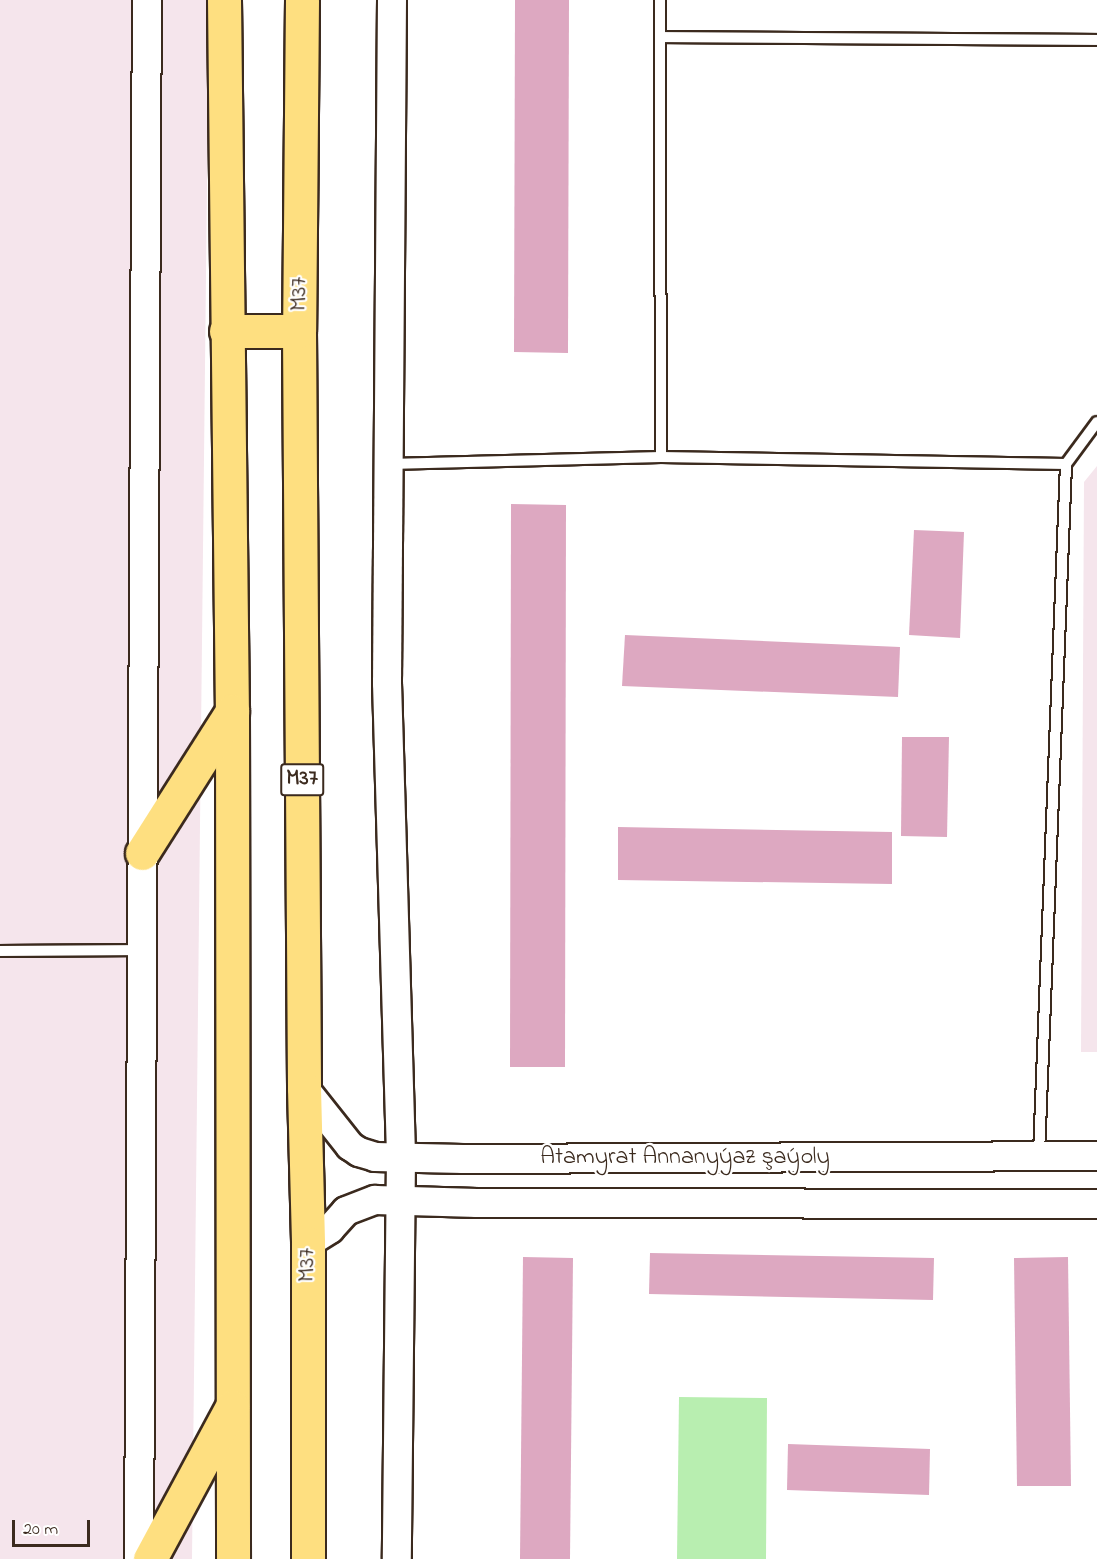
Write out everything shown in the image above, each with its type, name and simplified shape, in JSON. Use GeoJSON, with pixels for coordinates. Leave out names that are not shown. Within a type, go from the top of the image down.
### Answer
{"type":"FeatureCollection","features":[{"type":"Feature","properties":{"kind":"highway"},"geometry":{"type":"LineString","coordinates":[[225,0],[226,331],[232,711],[235,1403],[233,1559]]}},
{"type":"Feature","properties":{"kind":"highway","name":"M37"},"geometry":{"type":"LineString","coordinates":[[302,0],[299,331],[304,1088],[308,1244],[308,1559]]}},
{"type":"Feature","properties":{"kind":"highway"},"geometry":{"type":"LineString","coordinates":[[226,331],[299,331]]}},
{"type":"Feature","properties":{"kind":"highway"},"geometry":{"type":"LineString","coordinates":[[142,853],[232,711]]}},
{"type":"Feature","properties":{"kind":"highway"},"geometry":{"type":"LineString","coordinates":[[150,1559],[235,1403]]}},
{"type":"Feature","properties":{"kind":"street"},"geometry":{"type":"LineString","coordinates":[[139,1559],[147,0]]}},
{"type":"Feature","properties":{"kind":"street"},"geometry":{"type":"LineString","coordinates":[[392,0],[387,683],[401,1157],[397,1559]]}},
{"type":"Feature","properties":{"kind":"street","name":"Atamyrat Annanyýaz şaýoly"},"geometry":{"type":"LineString","coordinates":[[304,1088],[350,1146],[359,1152],[375,1157],[463,1159],[1097,1156]]}},
{"type":"Feature","properties":{"kind":"street","name":"Atamyrat Annanyýaz şaýoly"},"geometry":{"type":"LineString","coordinates":[[308,1244],[330,1229],[346,1211],[375,1200],[477,1203],[1097,1204]]}},
{"type":"Feature","properties":{"kind":"lane"},"geometry":{"type":"LineString","coordinates":[[660,0],[661,457]]}},
{"type":"Feature","properties":{"kind":"lane"},"geometry":{"type":"LineString","coordinates":[[660,37],[1097,40]]}},
{"type":"Feature","properties":{"kind":"lane"},"geometry":{"type":"LineString","coordinates":[[1039,1156],[1066,464],[1097,423]]}},
{"type":"Feature","properties":{"kind":"lane"},"geometry":{"type":"LineString","coordinates":[[389,464],[661,457],[1066,464]]}},
{"type":"Feature","properties":{"kind":"lane"},"geometry":{"type":"LineString","coordinates":[[0,951],[142,950]]}},
{"type":"Feature","properties":{"kind":"shaded area"},"geometry":{"type":"Polygon","coordinates":[[[0,0],[209,0],[192,1559],[0,1559],[0,0]]]}},
{"type":"Feature","properties":{"kind":"shaded area"},"geometry":{"type":"Polygon","coordinates":[[[1097,466],[1097,1052],[1081,1052],[1084,482],[1097,466]]]}},
{"type":"Feature","properties":{"kind":"green space"},"geometry":{"type":"Polygon","coordinates":[[[679,1397],[767,1398],[766,1559],[677,1559],[679,1397]]]}},
{"type":"Feature","properties":{"kind":"building"},"geometry":{"type":"Polygon","coordinates":[[[515,0],[569,0],[568,353],[514,352],[515,0]]]}},
{"type":"Feature","properties":{"kind":"building"},"geometry":{"type":"Polygon","coordinates":[[[511,504],[566,505],[565,1067],[510,1067],[511,504]]]}},
{"type":"Feature","properties":{"kind":"building"},"geometry":{"type":"Polygon","coordinates":[[[914,530],[964,532],[960,638],[909,635],[914,530]]]}},
{"type":"Feature","properties":{"kind":"building"},"geometry":{"type":"Polygon","coordinates":[[[625,635],[900,647],[898,697],[622,686],[625,635]]]}},
{"type":"Feature","properties":{"kind":"building"},"geometry":{"type":"Polygon","coordinates":[[[902,737],[949,737],[947,837],[901,836],[902,737]]]}},
{"type":"Feature","properties":{"kind":"building"},"geometry":{"type":"Polygon","coordinates":[[[618,827],[892,832],[892,884],[618,880],[618,827]]]}},
{"type":"Feature","properties":{"kind":"building"},"geometry":{"type":"Polygon","coordinates":[[[650,1253],[934,1258],[933,1300],[649,1294],[650,1253]]]}},
{"type":"Feature","properties":{"kind":"building"},"geometry":{"type":"Polygon","coordinates":[[[523,1257],[573,1258],[570,1559],[520,1559],[523,1257]]]}},
{"type":"Feature","properties":{"kind":"building"},"geometry":{"type":"Polygon","coordinates":[[[1068,1257],[1071,1486],[1017,1486],[1014,1258],[1068,1257]]]}},
{"type":"Feature","properties":{"kind":"building"},"geometry":{"type":"Polygon","coordinates":[[[788,1444],[930,1449],[929,1495],[787,1490],[788,1444]]]}}]}
